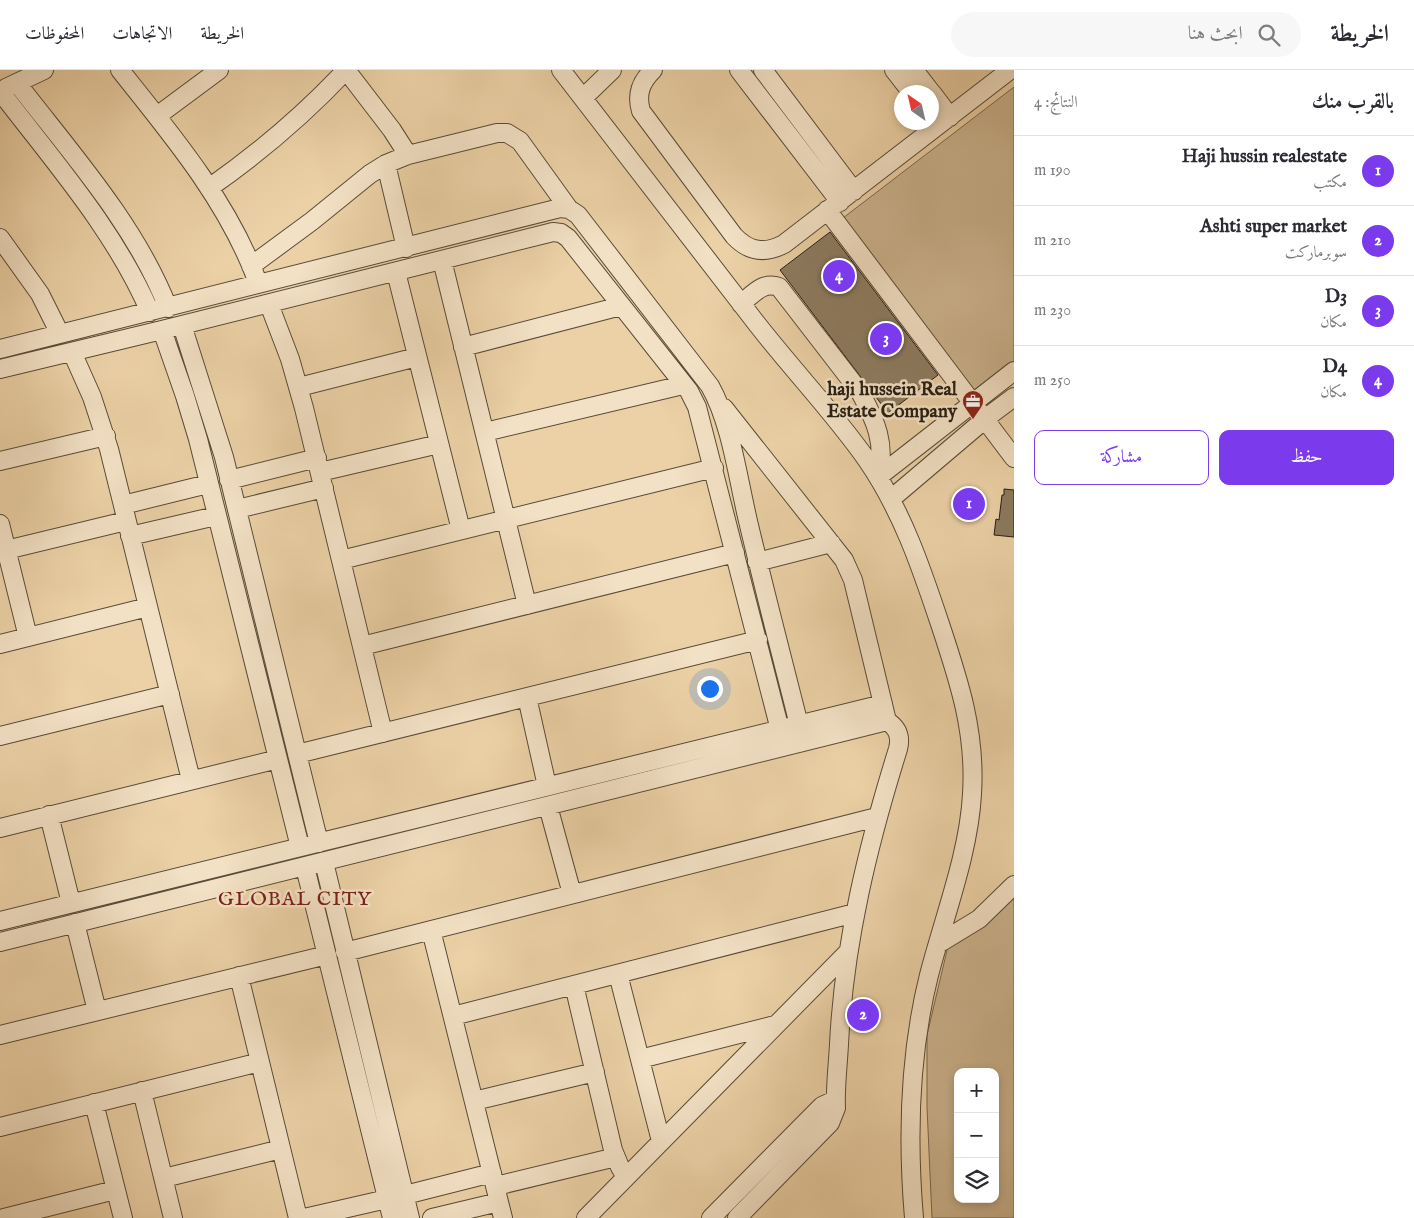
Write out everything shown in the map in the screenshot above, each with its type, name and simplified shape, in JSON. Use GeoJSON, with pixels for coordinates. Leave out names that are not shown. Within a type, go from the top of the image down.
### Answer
{"type":"FeatureCollection","features":[{"type":"Feature","properties":{"kind":"street"},"geometry":{"type":"LineString","coordinates":[[44,70],[0,91],[101,224],[126,263],[150,312]]}},
{"type":"Feature","properties":{"kind":"street"},"geometry":{"type":"LineString","coordinates":[[120,70],[157,116],[209,188],[239,239],[258,285]]}},
{"type":"Feature","properties":{"kind":"street"},"geometry":{"type":"LineString","coordinates":[[157,116],[219,70]]}},
{"type":"Feature","properties":{"kind":"street"},"geometry":{"type":"LineString","coordinates":[[209,188],[282,133],[327,91],[346,70],[392,130],[408,155]]}},
{"type":"Feature","properties":{"kind":"street"},"geometry":{"type":"LineString","coordinates":[[561,70],[781,356],[855,444],[878,477],[910,538],[966,704],[971,735],[973,774],[969,820],[923,1004],[913,1065],[909,1134],[914,1218]]}},
{"type":"Feature","properties":{"kind":"street"},"geometry":{"type":"LineString","coordinates":[[583,98],[612,70]]}},
{"type":"Feature","properties":{"kind":"street"},"geometry":{"type":"LineString","coordinates":[[653,70],[644,80],[641,87],[639,103],[642,111],[741,243],[749,248],[758,250],[767,251],[784,244],[854,191],[928,130]]}},
{"type":"Feature","properties":{"kind":"street"},"geometry":{"type":"LineString","coordinates":[[739,70],[833,206],[1014,458]]}},
{"type":"Feature","properties":{"kind":"street"},"geometry":{"type":"LineString","coordinates":[[762,70],[854,191]]}},
{"type":"Feature","properties":{"kind":"street"},"geometry":{"type":"LineString","coordinates":[[894,70],[906,85]]}},
{"type":"Feature","properties":{"kind":"street"},"geometry":{"type":"LineString","coordinates":[[914,70],[925,85]]}},
{"type":"Feature","properties":{"kind":"street"},"geometry":{"type":"LineString","coordinates":[[939,121],[1010,70]]}},
{"type":"Feature","properties":{"kind":"street"},"geometry":{"type":"LineString","coordinates":[[17,82],[127,228],[153,273],[168,308]]}},
{"type":"Feature","properties":{"kind":"street"},"geometry":{"type":"LineString","coordinates":[[251,266],[312,221],[370,174],[386,164],[408,155],[497,133],[507,133],[520,141],[569,209],[578,215],[710,386],[716,398],[725,424],[799,725]]}},
{"type":"Feature","properties":{"kind":"street"},"geometry":{"type":"LineString","coordinates":[[386,164],[406,248]]}},
{"type":"Feature","properties":{"kind":"street"},"geometry":{"type":"LineString","coordinates":[[0,349],[560,208],[569,209]]}},
{"type":"Feature","properties":{"kind":"street"},"geometry":{"type":"LineString","coordinates":[[0,369],[269,304],[553,232],[561,233],[568,238],[694,399],[701,415],[780,730]]}},
{"type":"Feature","properties":{"kind":"street"},"geometry":{"type":"LineString","coordinates":[[0,238],[6,255],[48,306],[60,334]]}},
{"type":"Feature","properties":{"kind":"street"},"geometry":{"type":"LineString","coordinates":[[442,260],[527,605]]}},
{"type":"Feature","properties":{"kind":"street"},"geometry":{"type":"LineString","coordinates":[[396,272],[461,530]]}},
{"type":"Feature","properties":{"kind":"street"},"geometry":{"type":"LineString","coordinates":[[741,304],[762,287],[772,284],[779,287],[860,392],[868,406],[881,444],[882,461],[878,477]]}},
{"type":"Feature","properties":{"kind":"street"},"geometry":{"type":"LineString","coordinates":[[269,304],[299,387],[383,733]]}},
{"type":"Feature","properties":{"kind":"street"},"geometry":{"type":"LineString","coordinates":[[463,347],[621,306]]}},
{"type":"Feature","properties":{"kind":"street"},"geometry":{"type":"LineString","coordinates":[[182,325],[213,419],[237,509],[319,842]]}},
{"type":"Feature","properties":{"kind":"street"},"geometry":{"type":"LineString","coordinates":[[162,330],[192,417],[300,847]]}},
{"type":"Feature","properties":{"kind":"street"},"geometry":{"type":"LineString","coordinates":[[72,352],[92,397],[106,436],[191,780]]}},
{"type":"Feature","properties":{"kind":"street"},"geometry":{"type":"LineString","coordinates":[[299,387],[417,357]]}},
{"type":"Feature","properties":{"kind":"street"},"geometry":{"type":"LineString","coordinates":[[878,477],[1014,370]]}},
{"type":"Feature","properties":{"kind":"street"},"geometry":{"type":"LineString","coordinates":[[485,432],[683,384]]}},
{"type":"Feature","properties":{"kind":"street"},"geometry":{"type":"LineString","coordinates":[[891,499],[1014,397]]}},
{"type":"Feature","properties":{"kind":"street"},"geometry":{"type":"LineString","coordinates":[[716,398],[844,560],[853,580],[887,721],[896,728],[899,738],[899,744],[877,817],[848,952],[840,1019],[834,1116],[830,1123],[736,1218]]}},
{"type":"Feature","properties":{"kind":"street"},"geometry":{"type":"LineString","coordinates":[[0,461],[106,436]]}},
{"type":"Feature","properties":{"kind":"street"},"geometry":{"type":"LineString","coordinates":[[229,480],[320,472],[439,444]]}},
{"type":"Feature","properties":{"kind":"street"},"geometry":{"type":"LineString","coordinates":[[342,560],[714,468]]}},
{"type":"Feature","properties":{"kind":"street"},"geometry":{"type":"LineString","coordinates":[[237,509],[320,472]]}},
{"type":"Feature","properties":{"kind":"street"},"geometry":{"type":"LineString","coordinates":[[126,521],[208,484]]}},
{"type":"Feature","properties":{"kind":"street"},"geometry":{"type":"LineString","coordinates":[[6,550],[126,521],[216,516]]}},
{"type":"Feature","properties":{"kind":"street"},"geometry":{"type":"LineString","coordinates":[[0,524],[28,637]]}},
{"type":"Feature","properties":{"kind":"street"},"geometry":{"type":"LineString","coordinates":[[758,562],[831,542]]}},
{"type":"Feature","properties":{"kind":"street"},"geometry":{"type":"LineString","coordinates":[[362,646],[735,553]]}},
{"type":"Feature","properties":{"kind":"street"},"geometry":{"type":"LineString","coordinates":[[0,644],[148,607]]}},
{"type":"Feature","properties":{"kind":"street"},"geometry":{"type":"LineString","coordinates":[[298,754],[758,640]]}},
{"type":"Feature","properties":{"kind":"street"},"geometry":{"type":"LineString","coordinates":[[1,733],[170,694]]}},
{"type":"Feature","properties":{"kind":"street"},"geometry":{"type":"LineString","coordinates":[[527,697],[547,786]]}},
{"type":"Feature","properties":{"kind":"street"},"geometry":{"type":"LineString","coordinates":[[0,921],[883,704]]}},
{"type":"Feature","properties":{"kind":"street"},"geometry":{"type":"LineString","coordinates":[[0,942],[887,721]]}},
{"type":"Feature","properties":{"kind":"street"},"geometry":{"type":"LineString","coordinates":[[0,828],[278,759]]}},
{"type":"Feature","properties":{"kind":"street"},"geometry":{"type":"LineString","coordinates":[[548,806],[572,894]]}},
{"type":"Feature","properties":{"kind":"street"},"geometry":{"type":"LineString","coordinates":[[49,816],[71,904]]}},
{"type":"Feature","properties":{"kind":"street"},"geometry":{"type":"LineString","coordinates":[[345,952],[877,817]]}},
{"type":"Feature","properties":{"kind":"street"},"geometry":{"type":"LineString","coordinates":[[324,862],[410,1218]]}},
{"type":"Feature","properties":{"kind":"street"},"geometry":{"type":"LineString","coordinates":[[305,866],[392,1218]]}},
{"type":"Feature","properties":{"kind":"street"},"geometry":{"type":"LineString","coordinates":[[938,944],[979,919],[1014,885]]}},
{"type":"Feature","properties":{"kind":"street"},"geometry":{"type":"LineString","coordinates":[[453,1016],[856,913]]}},
{"type":"Feature","properties":{"kind":"street"},"geometry":{"type":"LineString","coordinates":[[75,923],[97,1011]]}},
{"type":"Feature","properties":{"kind":"street"},"geometry":{"type":"LineString","coordinates":[[431,930],[497,1195]]}},
{"type":"Feature","properties":{"kind":"street"},"geometry":{"type":"LineString","coordinates":[[586,1218],[848,952]]}},
{"type":"Feature","properties":{"kind":"street"},"geometry":{"type":"LineString","coordinates":[[0,1035],[326,955]]}},
{"type":"Feature","properties":{"kind":"street"},"geometry":{"type":"LineString","coordinates":[[618,974],[661,1141]]}},
{"type":"Feature","properties":{"kind":"street"},"geometry":{"type":"LineString","coordinates":[[239,976],[298,1218]]}},
{"type":"Feature","properties":{"kind":"street"},"geometry":{"type":"LineString","coordinates":[[574,985],[616,1157],[626,1177]]}},
{"type":"Feature","properties":{"kind":"street"},"geometry":{"type":"LineString","coordinates":[[640,1059],[776,1025]]}},
{"type":"Feature","properties":{"kind":"street"},"geometry":{"type":"LineString","coordinates":[[0,1127],[260,1062]]}},
{"type":"Feature","properties":{"kind":"street"},"geometry":{"type":"LineString","coordinates":[[474,1101],[595,1072]]}},
{"type":"Feature","properties":{"kind":"street"},"geometry":{"type":"LineString","coordinates":[[142,1091],[173,1218]]}},
{"type":"Feature","properties":{"kind":"street"},"geometry":{"type":"LineString","coordinates":[[711,1218],[822,1106],[836,1100]]}},
{"type":"Feature","properties":{"kind":"street"},"geometry":{"type":"LineString","coordinates":[[94,1103],[123,1218]]}},
{"type":"Feature","properties":{"kind":"street"},"geometry":{"type":"LineString","coordinates":[[164,1178],[281,1149]]}},
{"type":"Feature","properties":{"kind":"street"},"geometry":{"type":"LineString","coordinates":[[432,1218],[616,1157]]}},
{"type":"Feature","properties":{"kind":"street"},"geometry":{"type":"LineString","coordinates":[[4,1218],[115,1190]]}},
{"type":"Feature","properties":{"kind":"street"},"geometry":{"type":"LineString","coordinates":[[405,1195],[497,1195]]}},
{"type":"Feature","properties":{"kind":"street"},"geometry":{"type":"LineString","coordinates":[[304,1218],[387,1199]]}},
{"type":"Feature","properties":{"kind":"shaded area"},"geometry":{"type":"Polygon","coordinates":[[[1014,87],[1014,370],[972,402],[843,218],[1014,87]]]}},
{"type":"Feature","properties":{"kind":"shaded area"},"geometry":{"type":"Polygon","coordinates":[[[1014,884],[1014,1218],[932,1218],[927,1107],[927,1035],[948,946],[1014,884]]]}},
{"type":"Feature","properties":{"kind":"building"},"geometry":{"type":"Polygon","coordinates":[[[830,232],[938,375],[888,413],[780,270],[830,232]]]}},
{"type":"Feature","properties":{"kind":"building"},"geometry":{"type":"Polygon","coordinates":[[[1004,489],[1014,490],[1014,537],[994,535],[996,519],[999,520],[1004,489]]]}},
{"type":"Feature","properties":{"kind":"place","name":"D4"},"geometry":{"type":"Point","coordinates":[839,276]}},
{"type":"Feature","properties":{"kind":"place","name":"D3"},"geometry":{"type":"Point","coordinates":[886,339]}},
{"type":"Feature","properties":{"kind":"place","name":"haji hussein Real Estate Company"},"geometry":{"type":"Point","coordinates":[973,420]}},
{"type":"Feature","properties":{"kind":"place","name":"Haji hussin realestate"},"geometry":{"type":"Point","coordinates":[969,504]}},
{"type":"Feature","properties":{"kind":"place","name":"Ashti super market"},"geometry":{"type":"Point","coordinates":[863,1015]}},
{"type":"Feature","properties":{"kind":"district","name":"GLOBAL CITY"},"geometry":{"type":"Point","coordinates":[295,899]}}]}
